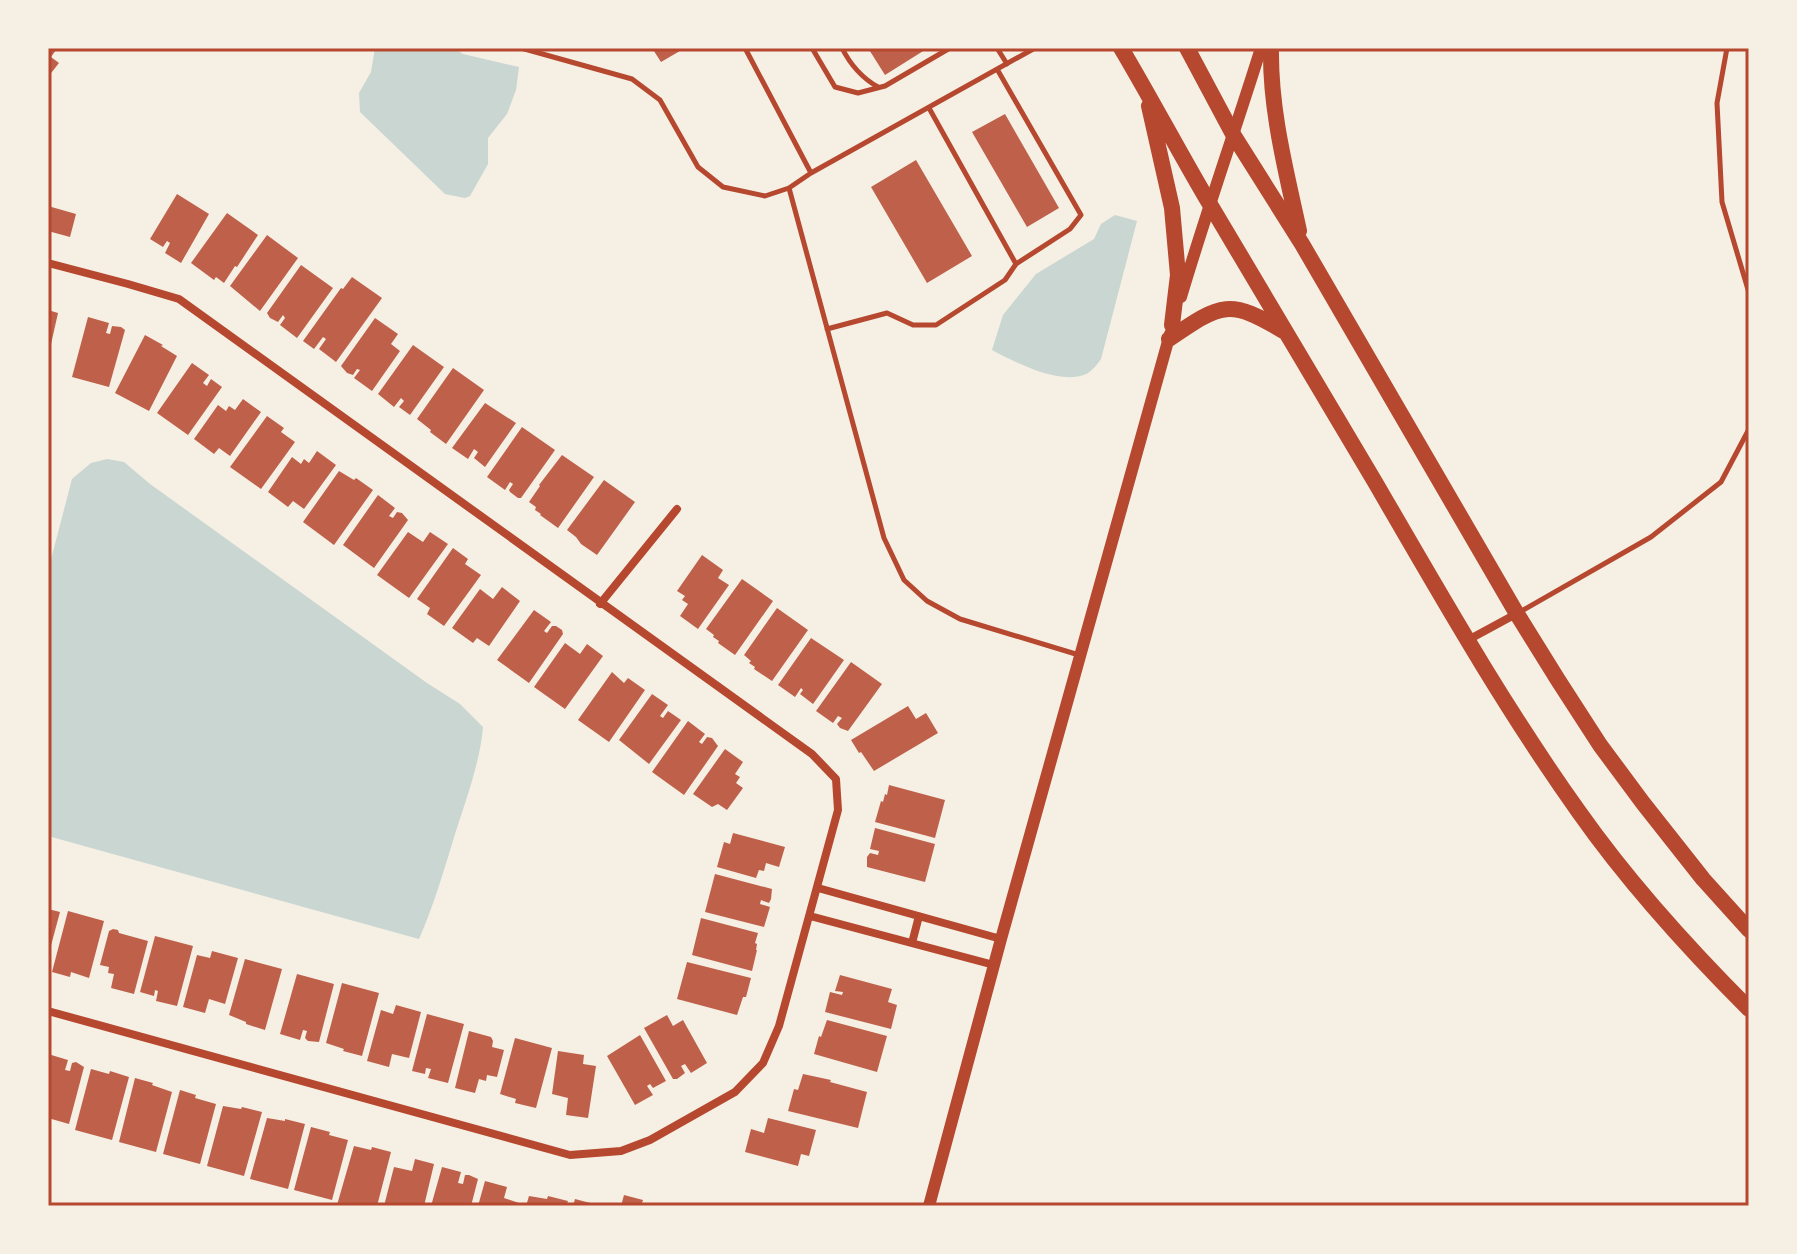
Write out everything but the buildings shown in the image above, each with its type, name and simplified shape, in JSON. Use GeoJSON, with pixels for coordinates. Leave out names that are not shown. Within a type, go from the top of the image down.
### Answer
{"type":"FeatureCollection","features":[{"type":"Feature","properties":{"kind":"main road"},"geometry":{"type":"LineString","coordinates":[[1121,48],[1209,204],[1529,739],[1588,825],[1642,893],[1698,958],[1749,1009]]}},
{"type":"Feature","properties":{"kind":"main road"},"geometry":{"type":"LineString","coordinates":[[1187,48],[1234,136],[1302,244],[1517,614],[1600,745],[1703,879],[1749,930]]}},
{"type":"Feature","properties":{"kind":"main road"},"geometry":{"type":"LineString","coordinates":[[1271,48],[1277,132],[1302,244]]}},
{"type":"Feature","properties":{"kind":"main road"},"geometry":{"type":"LineString","coordinates":[[1145,89],[1172,208],[1178,275],[1170,332]]}},
{"type":"Feature","properties":{"kind":"main road"},"geometry":{"type":"LineString","coordinates":[[1170,332],[1220,310],[1238,309],[1257,315],[1288,334]]}},
{"type":"Feature","properties":{"kind":"street"},"geometry":{"type":"LineString","coordinates":[[929,1206],[1170,332],[1261,48]]}},
{"type":"Feature","properties":{"kind":"street"},"geometry":{"type":"LineString","coordinates":[[48,263],[179,299],[812,754],[836,779],[838,810],[779,1026],[763,1063],[735,1092],[650,1140],[621,1151],[570,1155],[48,1011]]}},
{"type":"Feature","properties":{"kind":"street"},"geometry":{"type":"LineString","coordinates":[[600,604],[677,509]]}},
{"type":"Feature","properties":{"kind":"street"},"geometry":{"type":"LineString","coordinates":[[1468,640],[1517,614]]}},
{"type":"Feature","properties":{"kind":"street"},"geometry":{"type":"LineString","coordinates":[[818,888],[1001,939]]}},
{"type":"Feature","properties":{"kind":"street"},"geometry":{"type":"LineString","coordinates":[[810,916],[994,965]]}},
{"type":"Feature","properties":{"kind":"street"},"geometry":{"type":"LineString","coordinates":[[912,943],[919,916]]}},
{"type":"Feature","properties":{"kind":"lane"},"geometry":{"type":"LineString","coordinates":[[521,48],[632,79],[660,100],[698,167],[723,187],[765,196],[789,188],[1035,48]]}},
{"type":"Feature","properties":{"kind":"lane"},"geometry":{"type":"LineString","coordinates":[[812,48],[835,87],[858,93],[885,86],[950,48]]}},
{"type":"Feature","properties":{"kind":"lane"},"geometry":{"type":"LineString","coordinates":[[842,48],[848,60],[867,81],[879,87]]}},
{"type":"Feature","properties":{"kind":"lane"},"geometry":{"type":"LineString","coordinates":[[997,48],[1007,64]]}},
{"type":"Feature","properties":{"kind":"lane"},"geometry":{"type":"LineString","coordinates":[[1727,48],[1717,103],[1722,202],[1749,293]]}},
{"type":"Feature","properties":{"kind":"lane"},"geometry":{"type":"LineString","coordinates":[[748,49],[811,173]]}},
{"type":"Feature","properties":{"kind":"lane"},"geometry":{"type":"LineString","coordinates":[[827,329],[887,313],[913,325],[936,325],[1005,280],[1016,264],[1070,229],[1081,215],[997,69]]}},
{"type":"Feature","properties":{"kind":"lane"},"geometry":{"type":"LineString","coordinates":[[929,108],[1016,264]]}},
{"type":"Feature","properties":{"kind":"lane"},"geometry":{"type":"LineString","coordinates":[[789,188],[884,538],[904,580],[927,601],[960,619],[1081,655]]}},
{"type":"Feature","properties":{"kind":"lane"},"geometry":{"type":"LineString","coordinates":[[1517,614],[1651,537],[1721,482],[1749,429]]}},
{"type":"Feature","properties":{"kind":"shaded area"},"geometry":{"type":"Polygon","coordinates":[[[375,48],[454,48],[463,54],[519,67],[516,90],[507,114],[488,138],[488,164],[470,196],[445,194],[360,112],[359,93],[371,72],[375,48]]]}},
{"type":"Feature","properties":{"kind":"shaded area"},"geometry":{"type":"Polygon","coordinates":[[[1115,215],[1137,221],[1101,359],[1094,368],[1077,377],[1052,375],[992,350],[1003,315],[1036,274],[1094,239],[1101,224],[1115,215]]]}},
{"type":"Feature","properties":{"kind":"shaded area"},"geometry":{"type":"Polygon","coordinates":[[[107,459],[124,462],[150,484],[460,704],[483,727],[472,781],[419,939],[48,836],[48,571],[72,479],[91,463],[107,459]]]}}]}
